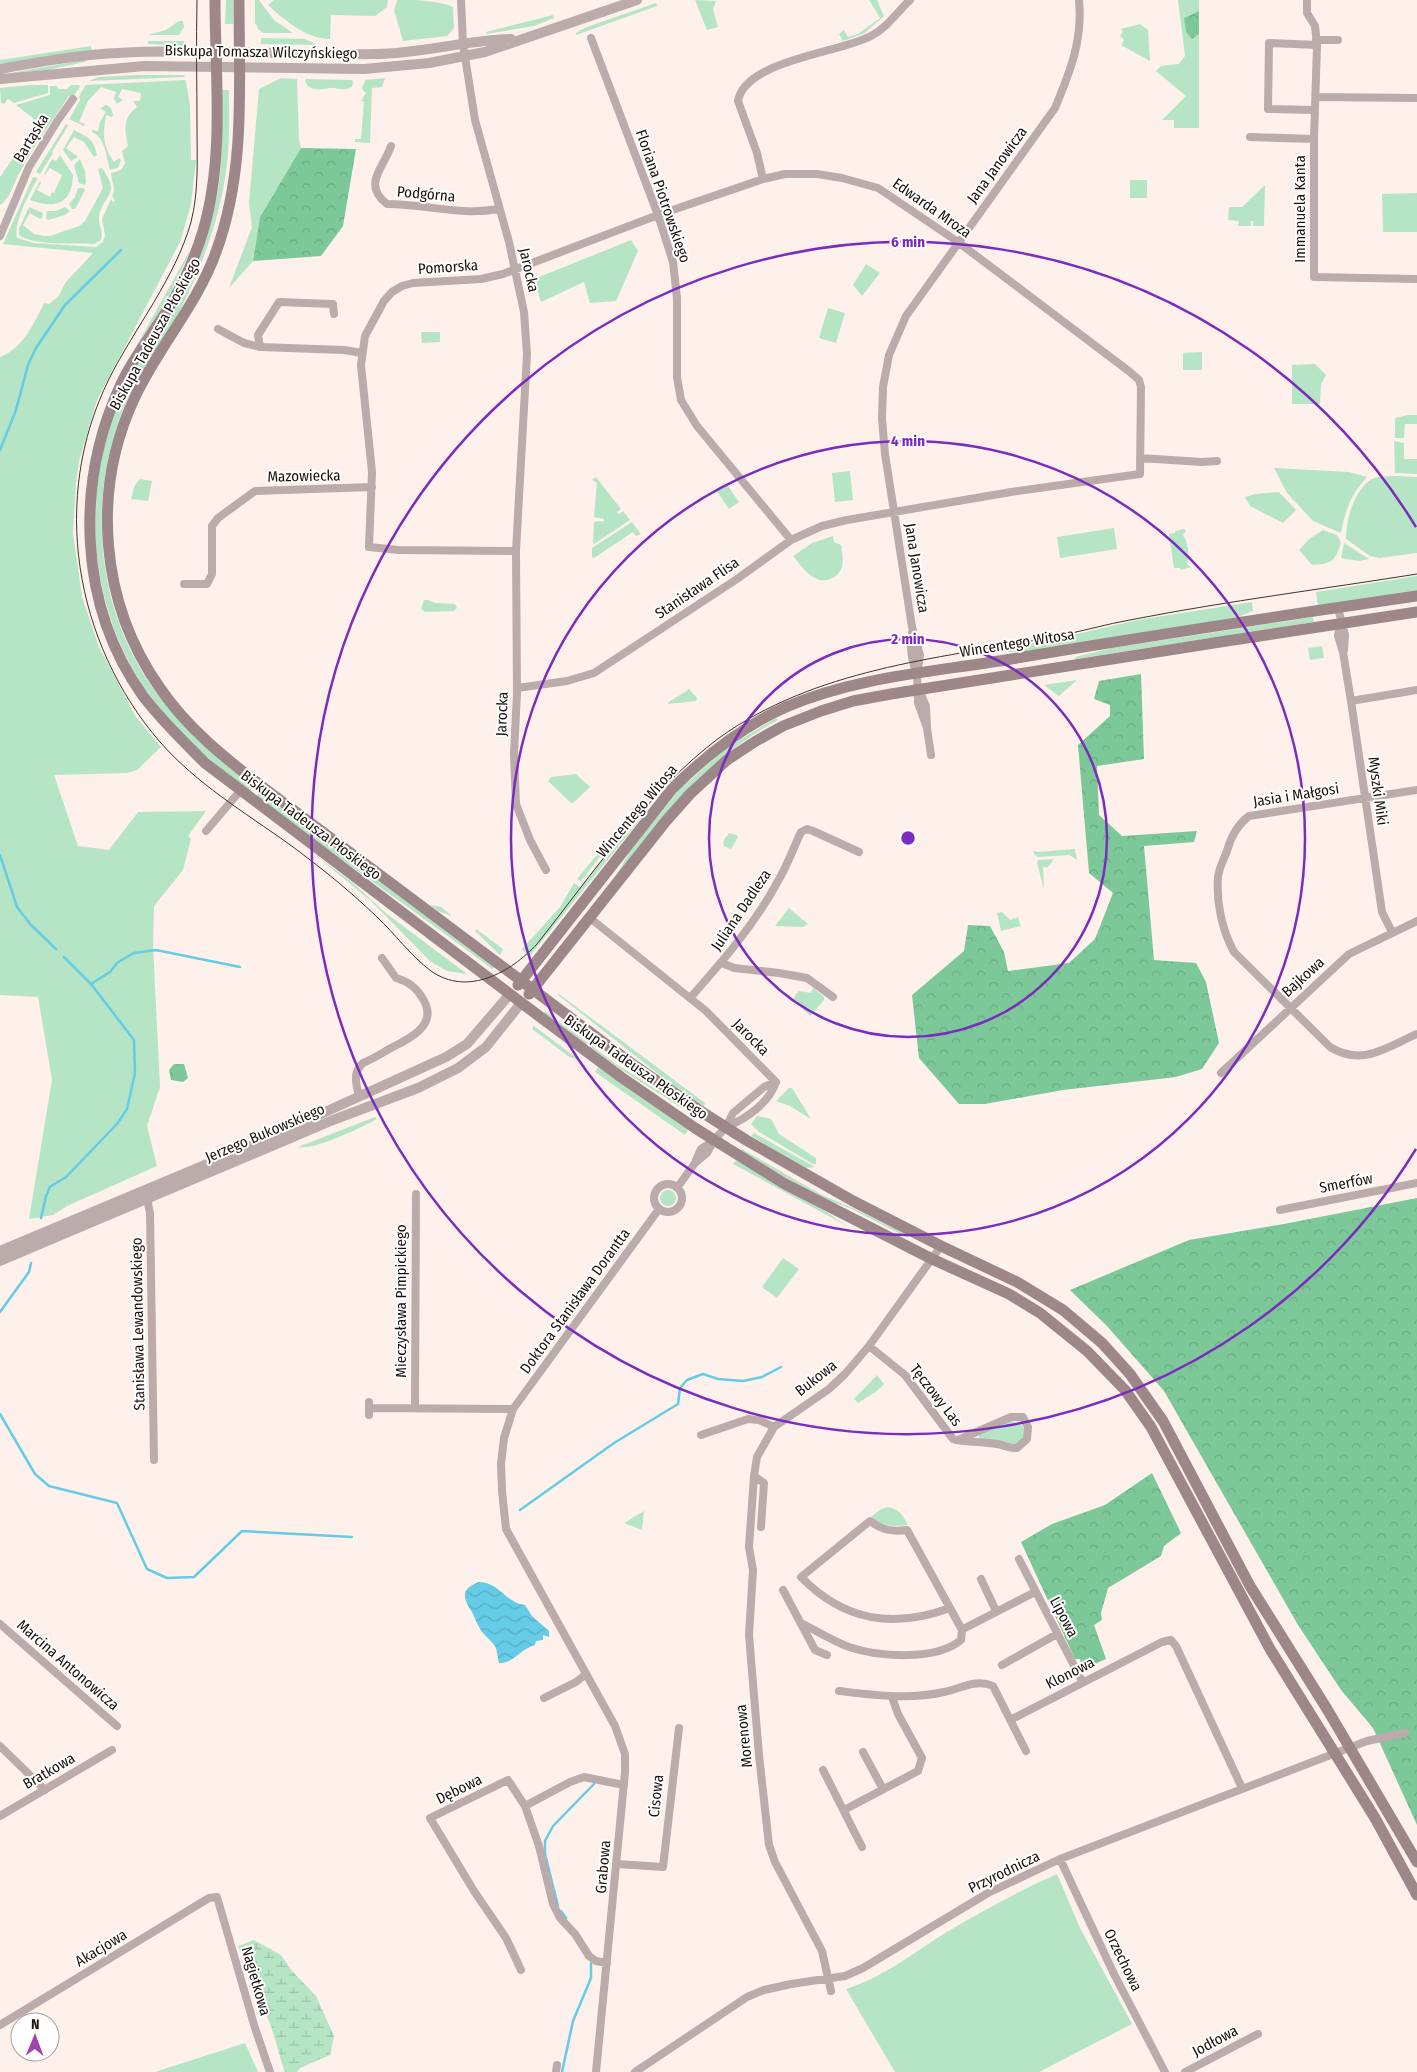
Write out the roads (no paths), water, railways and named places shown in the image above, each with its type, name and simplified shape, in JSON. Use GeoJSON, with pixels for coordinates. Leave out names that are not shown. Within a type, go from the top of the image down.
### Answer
{"type":"FeatureCollection","features":[{"type":"Feature","properties":{"kind":"main road","name":"Biskupa Tadeusza Płoskiego"},"geometry":{"type":"LineString","coordinates":[[215,0],[216,152],[210,201],[202,232],[182,284],[129,370],[107,418],[95,461],[91,484],[89,524],[93,570],[104,616],[120,655],[142,694],[172,731],[205,763],[240,791],[621,1077],[714,1140],[785,1184],[932,1259],[1009,1294],[1040,1313],[1067,1333],[1094,1357],[1125,1390],[1142,1412],[1270,1649],[1375,1818],[1417,1895]]}},
{"type":"Feature","properties":{"kind":"main road","name":"Biskupa Tadeusza Płoskiego"},"geometry":{"type":"LineString","coordinates":[[239,0],[239,139],[235,176],[227,217],[217,251],[202,285],[146,374],[124,421],[114,456],[108,490],[107,530],[112,576],[119,604],[130,635],[160,690],[216,749],[264,788],[631,1063],[726,1127],[810,1177],[941,1246],[1017,1282],[1050,1301],[1102,1342],[1151,1402],[1164,1421],[1250,1586],[1350,1748],[1417,1862]]}},
{"type":"Feature","properties":{"kind":"main road","name":"Wincentego Witosa"},"geometry":{"type":"LineString","coordinates":[[510,994],[672,789],[689,772],[733,737],[776,712],[815,696],[866,683],[1417,596]]}},
{"type":"Feature","properties":{"kind":"main road","name":"Wincentego Witosa"},"geometry":{"type":"LineString","coordinates":[[521,1003],[690,794],[727,760],[783,726],[853,701],[1417,612]]}},
{"type":"Feature","properties":{"kind":"street","name":"Jarocka"},"geometry":{"type":"LineString","coordinates":[[461,0],[463,44],[475,120],[515,268],[524,312],[527,354],[516,551],[514,754],[516,804],[530,840],[546,870]]}},
{"type":"Feature","properties":{"kind":"street","name":"Biskupa Tomasza Wilczyńskiego"},"geometry":{"type":"LineString","coordinates":[[0,79],[119,67],[380,68],[435,62],[465,57],[559,28],[637,0]]}},
{"type":"Feature","properties":{"kind":"street"},"geometry":{"type":"LineString","coordinates":[[763,178],[757,153],[738,101],[744,87],[781,64],[800,57],[854,44],[872,36],[882,29],[910,0]]}},
{"type":"Feature","properties":{"kind":"street","name":"Jana Janowicza"},"geometry":{"type":"LineString","coordinates":[[931,755],[926,728],[926,706],[919,690],[917,674],[910,650],[912,627],[894,513],[882,419],[883,387],[889,355],[906,316],[1056,108],[1075,59],[1079,0]]}},
{"type":"Feature","properties":{"kind":"street","name":"Immanuela Kanta"},"geometry":{"type":"LineString","coordinates":[[1307,0],[1306,14],[1315,26],[1317,42],[1314,139],[1314,277],[1417,280]]}},
{"type":"Feature","properties":{"kind":"street","name":"Floriana Piotrowskiego"},"geometry":{"type":"LineString","coordinates":[[591,38],[674,262],[676,276],[677,377],[681,400],[697,426],[791,540]]}},
{"type":"Feature","properties":{"kind":"street","name":"Biskupa Tomasza Wilczyńskiego"},"geometry":{"type":"LineString","coordinates":[[0,69],[64,58],[116,52],[216,51],[376,54],[463,44],[488,39],[520,39]]}},
{"type":"Feature","properties":{"kind":"street"},"geometry":{"type":"LineString","coordinates":[[1315,110],[1268,109],[1268,44],[1338,40]]}},
{"type":"Feature","properties":{"kind":"street"},"geometry":{"type":"LineString","coordinates":[[1316,97],[1417,98]]}},
{"type":"Feature","properties":{"kind":"street","name":"Bartąska"},"geometry":{"type":"LineString","coordinates":[[0,236],[3,220],[29,167],[73,99]]}},
{"type":"Feature","properties":{"kind":"street"},"geometry":{"type":"LineString","coordinates":[[1250,137],[1314,139]]}},
{"type":"Feature","properties":{"kind":"street","name":"Podgórna"},"geometry":{"type":"LineString","coordinates":[[391,146],[375,178],[374,188],[380,199],[387,204],[406,204],[469,212],[498,209]]}},
{"type":"Feature","properties":{"kind":"street","name":"Edwarda Mroza"},"geometry":{"type":"LineString","coordinates":[[515,268],[763,178],[785,174],[817,174],[842,178],[878,188],[958,242],[1138,380],[1142,398],[1140,474],[1011,492],[894,513]]}},
{"type":"Feature","properties":{"kind":"street","name":"Pomorska"},"geometry":{"type":"LineString","coordinates":[[515,268],[504,274],[481,279],[413,283],[402,286],[392,292],[384,301],[365,336],[361,365],[371,462],[370,547],[399,550],[516,551]]}},
{"type":"Feature","properties":{"kind":"street"},"geometry":{"type":"LineString","coordinates":[[260,347],[258,335],[279,302],[333,304],[334,314]]}},
{"type":"Feature","properties":{"kind":"street"},"geometry":{"type":"LineString","coordinates":[[218,329],[244,344],[260,347],[344,350],[362,353]]}},
{"type":"Feature","properties":{"kind":"street"},"geometry":{"type":"LineString","coordinates":[[1140,458],[1202,462],[1218,461]]}},
{"type":"Feature","properties":{"kind":"street","name":"Mazowiecka"},"geometry":{"type":"LineString","coordinates":[[184,584],[207,584],[212,574],[212,526],[218,518],[255,491],[372,487]]}},
{"type":"Feature","properties":{"kind":"street","name":"Stanisława Flisa"},"geometry":{"type":"LineString","coordinates":[[516,688],[568,681],[594,673],[737,579],[791,540],[822,526],[894,513]]}},
{"type":"Feature","properties":{"kind":"street","name":"Myszki Miki"},"geometry":{"type":"LineString","coordinates":[[1338,608],[1340,624],[1345,635],[1343,652],[1382,912],[1392,932]]}},
{"type":"Feature","properties":{"kind":"street"},"geometry":{"type":"LineString","coordinates":[[1351,701],[1417,690]]}},
{"type":"Feature","properties":{"kind":"street","name":"Jasia i Małgosi"},"geometry":{"type":"LineString","coordinates":[[1417,790],[1250,816],[1239,823],[1218,875],[1218,893],[1226,937],[1234,952],[1291,1006],[1330,1047],[1347,1056],[1369,1055],[1417,1034]]}},
{"type":"Feature","properties":{"kind":"street"},"geometry":{"type":"LineString","coordinates":[[206,831],[240,791]]}},
{"type":"Feature","properties":{"kind":"street","name":"Juliana Dadleza"},"geometry":{"type":"LineString","coordinates":[[690,998],[722,963],[769,897],[801,832],[807,829],[813,830],[859,852]]}},
{"type":"Feature","properties":{"kind":"street","name":"Jarocka"},"geometry":{"type":"LineString","coordinates":[[590,918],[690,998],[745,1049],[776,1082]]}},
{"type":"Feature","properties":{"kind":"street","name":"Bajkowa"},"geometry":{"type":"LineString","coordinates":[[1221,1073],[1349,954],[1417,921]]}},
{"type":"Feature","properties":{"kind":"street"},"geometry":{"type":"LineString","coordinates":[[365,1095],[358,1092],[356,1072],[363,1063],[420,1032],[428,1008],[423,998],[405,981],[396,978],[382,958]]}},
{"type":"Feature","properties":{"kind":"street"},"geometry":{"type":"LineString","coordinates":[[722,963],[734,968],[807,978],[833,997]]}},
{"type":"Feature","properties":{"kind":"street","name":"Jerzego Bukowskiego"},"geometry":{"type":"LineString","coordinates":[[0,1261],[446,1057],[467,1044],[510,994]]}},
{"type":"Feature","properties":{"kind":"street","name":"Jerzego Bukowskiego"},"geometry":{"type":"LineString","coordinates":[[0,1251],[418,1088],[458,1068],[486,1047],[521,1003]]}},
{"type":"Feature","properties":{"kind":"street"},"geometry":{"type":"LineString","coordinates":[[375,1049],[375,1058]]}},
{"type":"Feature","properties":{"kind":"street"},"geometry":{"type":"LineString","coordinates":[[726,1127],[743,1120],[772,1093],[776,1082]]}},
{"type":"Feature","properties":{"kind":"street"},"geometry":{"type":"LineString","coordinates":[[677,1188],[695,1163],[701,1149],[714,1140],[726,1127],[732,1113],[764,1087],[776,1082]]}},
{"type":"Feature","properties":{"kind":"street","name":"Smerfów"},"geometry":{"type":"LineString","coordinates":[[1280,1210],[1417,1183]]}},
{"type":"Feature","properties":{"kind":"street"},"geometry":{"type":"LineString","coordinates":[[668,1184],[677,1188],[682,1195],[679,1207],[668,1212],[659,1209],[654,1202],[656,1190],[668,1184]]}},
{"type":"Feature","properties":{"kind":"street","name":"Stanisława Lewandowskiego"},"geometry":{"type":"LineString","coordinates":[[146,1194],[154,1460]]}},
{"type":"Feature","properties":{"kind":"street","name":"Mieczysława Pimpickiego"},"geometry":{"type":"LineString","coordinates":[[416,1194],[416,1407]]}},
{"type":"Feature","properties":{"kind":"street","name":"Doktora Stanisława Dorantta"},"geometry":{"type":"LineString","coordinates":[[506,1529],[501,1464],[504,1438],[513,1409],[659,1209]]}},
{"type":"Feature","properties":{"kind":"street"},"geometry":{"type":"LineString","coordinates":[[869,1346],[941,1246]]}},
{"type":"Feature","properties":{"kind":"street","name":"Bukowa"},"geometry":{"type":"LineString","coordinates":[[774,1427],[829,1389],[869,1346]]}},
{"type":"Feature","properties":{"kind":"street","name":"Tęczowy Las"},"geometry":{"type":"LineString","coordinates":[[869,1346],[905,1376],[949,1436],[958,1440],[1017,1448],[1027,1438],[1028,1427],[1023,1418],[1011,1417],[958,1440]]}},
{"type":"Feature","properties":{"kind":"street"},"geometry":{"type":"LineString","coordinates":[[369,1408],[513,1409]]}},
{"type":"Feature","properties":{"kind":"street"},"geometry":{"type":"LineString","coordinates":[[701,1435],[748,1419],[759,1420],[774,1427]]}},
{"type":"Feature","properties":{"kind":"street","name":"Morenowa"},"geometry":{"type":"LineString","coordinates":[[774,1427],[757,1457],[754,1476],[749,1547],[753,1570],[749,1623],[750,1653],[770,1844],[775,1862],[822,1951],[831,1991]]}},
{"type":"Feature","properties":{"kind":"street"},"geometry":{"type":"LineString","coordinates":[[754,1476],[764,1483],[761,1526]]}},
{"type":"Feature","properties":{"kind":"street"},"geometry":{"type":"LineString","coordinates":[[801,1623],[850,1647],[902,1655],[925,1653],[954,1646],[961,1640],[962,1630],[950,1608],[907,1530],[891,1531],[883,1529],[870,1521],[801,1577],[811,1587],[835,1604],[866,1617],[886,1620],[909,1619],[950,1608]]}},
{"type":"Feature","properties":{"kind":"street","name":"Grabowa"},"geometry":{"type":"LineString","coordinates":[[506,1529],[621,1740],[625,1754],[617,1864],[596,2072]]}},
{"type":"Feature","properties":{"kind":"street","name":"Lipowa"},"geometry":{"type":"LineString","coordinates":[[1019,1559],[1082,1681]]}},
{"type":"Feature","properties":{"kind":"street"},"geometry":{"type":"LineString","coordinates":[[980,1579],[996,1611]]}},
{"type":"Feature","properties":{"kind":"street"},"geometry":{"type":"LineString","coordinates":[[783,1590],[815,1650],[827,1655]]}},
{"type":"Feature","properties":{"kind":"street","name":"Lipowa"},"geometry":{"type":"LineString","coordinates":[[965,1628],[1035,1592]]}},
{"type":"Feature","properties":{"kind":"street","name":"Marcina Antonowicza"},"geometry":{"type":"LineString","coordinates":[[0,1624],[117,1726]]}},
{"type":"Feature","properties":{"kind":"street"},"geometry":{"type":"LineString","coordinates":[[1002,1664],[1057,1634]]}},
{"type":"Feature","properties":{"kind":"street","name":"Klonowa"},"geometry":{"type":"LineString","coordinates":[[1010,1720],[1082,1681],[1162,1642],[1171,1640],[1176,1646],[1242,1788]]}},
{"type":"Feature","properties":{"kind":"street"},"geometry":{"type":"LineString","coordinates":[[544,1698],[576,1682],[586,1674]]}},
{"type":"Feature","properties":{"kind":"street"},"geometry":{"type":"LineString","coordinates":[[839,1691],[892,1697],[944,1692],[977,1683],[986,1683],[993,1686],[1026,1751]]}},
{"type":"Feature","properties":{"kind":"street"},"geometry":{"type":"LineString","coordinates":[[844,1810],[918,1771],[922,1758],[898,1714],[892,1697]]}},
{"type":"Feature","properties":{"kind":"street","name":"Cisowa"},"geometry":{"type":"LineString","coordinates":[[617,1864],[663,1867],[678,1728]]}},
{"type":"Feature","properties":{"kind":"street","name":"Przyrodnicza"},"geometry":{"type":"LineString","coordinates":[[636,2072],[747,1997],[764,1990],[791,1984],[846,1976],[863,1968],[997,1888],[1060,1859],[1367,1741],[1405,1732]]}},
{"type":"Feature","properties":{"kind":"street"},"geometry":{"type":"LineString","coordinates":[[0,1746],[45,1790]]}},
{"type":"Feature","properties":{"kind":"street","name":"Bratkowa"},"geometry":{"type":"LineString","coordinates":[[0,1816],[112,1750]]}},
{"type":"Feature","properties":{"kind":"street"},"geometry":{"type":"LineString","coordinates":[[863,1752],[883,1789]]}},
{"type":"Feature","properties":{"kind":"street"},"geometry":{"type":"LineString","coordinates":[[823,1770],[862,1847]]}},
{"type":"Feature","properties":{"kind":"street"},"geometry":{"type":"LineString","coordinates":[[607,1963],[596,1961],[589,1956],[575,1934],[560,1918],[553,1904],[539,1846],[524,1806],[570,1782],[584,1777],[624,1785]]}},
{"type":"Feature","properties":{"kind":"street","name":"Dębowa"},"geometry":{"type":"LineString","coordinates":[[521,1970],[506,1938],[474,1891],[430,1818],[508,1780],[524,1806]]}},
{"type":"Feature","properties":{"kind":"street","name":"Orzechowa"},"geometry":{"type":"LineString","coordinates":[[1060,1859],[1114,1974],[1165,2072]]}},
{"type":"Feature","properties":{"kind":"street","name":"Akacjowa"},"geometry":{"type":"LineString","coordinates":[[0,2025],[209,1898],[217,1896]]}},
{"type":"Feature","properties":{"kind":"street","name":"Nagietkowa"},"geometry":{"type":"LineString","coordinates":[[217,1896],[255,2028],[270,2072]]}},
{"type":"Feature","properties":{"kind":"street","name":"Jodłowa"},"geometry":{"type":"LineString","coordinates":[[1185,2072],[1258,2034]]}},
{"type":"Feature","properties":{"kind":"water"},"geometry":{"type":"Polygon","coordinates":[[[479,1582],[492,1585],[513,1601],[525,1605],[532,1616],[549,1631],[549,1637],[543,1635],[543,1640],[536,1641],[535,1645],[512,1659],[499,1663],[495,1646],[483,1633],[465,1598],[466,1591],[479,1582]]]}},
{"type":"Feature","properties":{"kind":"waterway"},"geometry":{"type":"LineString","coordinates":[[0,450],[16,410],[28,365],[36,348],[65,305],[121,250]]}},
{"type":"Feature","properties":{"kind":"waterway"},"geometry":{"type":"LineString","coordinates":[[0,855],[17,907],[31,925],[56,949]]}},
{"type":"Feature","properties":{"kind":"waterway"},"geometry":{"type":"LineString","coordinates":[[91,984],[110,972],[118,962],[134,953],[156,950],[240,967]]}},
{"type":"Feature","properties":{"kind":"waterway"},"geometry":{"type":"LineString","coordinates":[[41,1218],[50,1187],[66,1177],[117,1124],[127,1109],[135,1073],[134,1040],[91,984],[64,957]]}},
{"type":"Feature","properties":{"kind":"waterway"},"geometry":{"type":"LineString","coordinates":[[0,1312],[29,1272],[31,1263]]}},
{"type":"Feature","properties":{"kind":"waterway"},"geometry":{"type":"LineString","coordinates":[[520,1510],[614,1443],[678,1404],[680,1388],[687,1380],[703,1374],[718,1379],[743,1381],[762,1377],[781,1367]]}},
{"type":"Feature","properties":{"kind":"waterway"},"geometry":{"type":"LineString","coordinates":[[0,1414],[35,1474],[49,1486],[117,1503],[147,1569],[167,1578],[194,1577],[242,1531],[352,1537]]}},
{"type":"Feature","properties":{"kind":"waterway"},"geometry":{"type":"LineString","coordinates":[[558,1906],[545,1854],[545,1841],[553,1826],[594,1784]]}},
{"type":"Feature","properties":{"kind":"waterway"},"geometry":{"type":"LineString","coordinates":[[561,1911],[566,1918]]}},
{"type":"Feature","properties":{"kind":"waterway"},"geometry":{"type":"LineString","coordinates":[[562,2072],[573,2021],[591,1978],[591,1963]]}},
{"type":"Feature","properties":{"kind":"tram line"},"geometry":{"type":"LineString","coordinates":[[197,0],[197,175],[194,210],[184,243],[165,283],[109,379],[91,425],[80,472],[77,520],[80,568],[91,615],[107,660],[131,703],[160,742],[174,757],[222,797],[289,844],[334,879],[377,917],[424,965],[445,978],[460,982],[474,981],[488,978],[515,964],[537,944],[600,862],[669,782],[719,738],[756,715],[795,696],[877,670],[919,661],[1058,636],[1124,621],[1417,574]]}}]}
